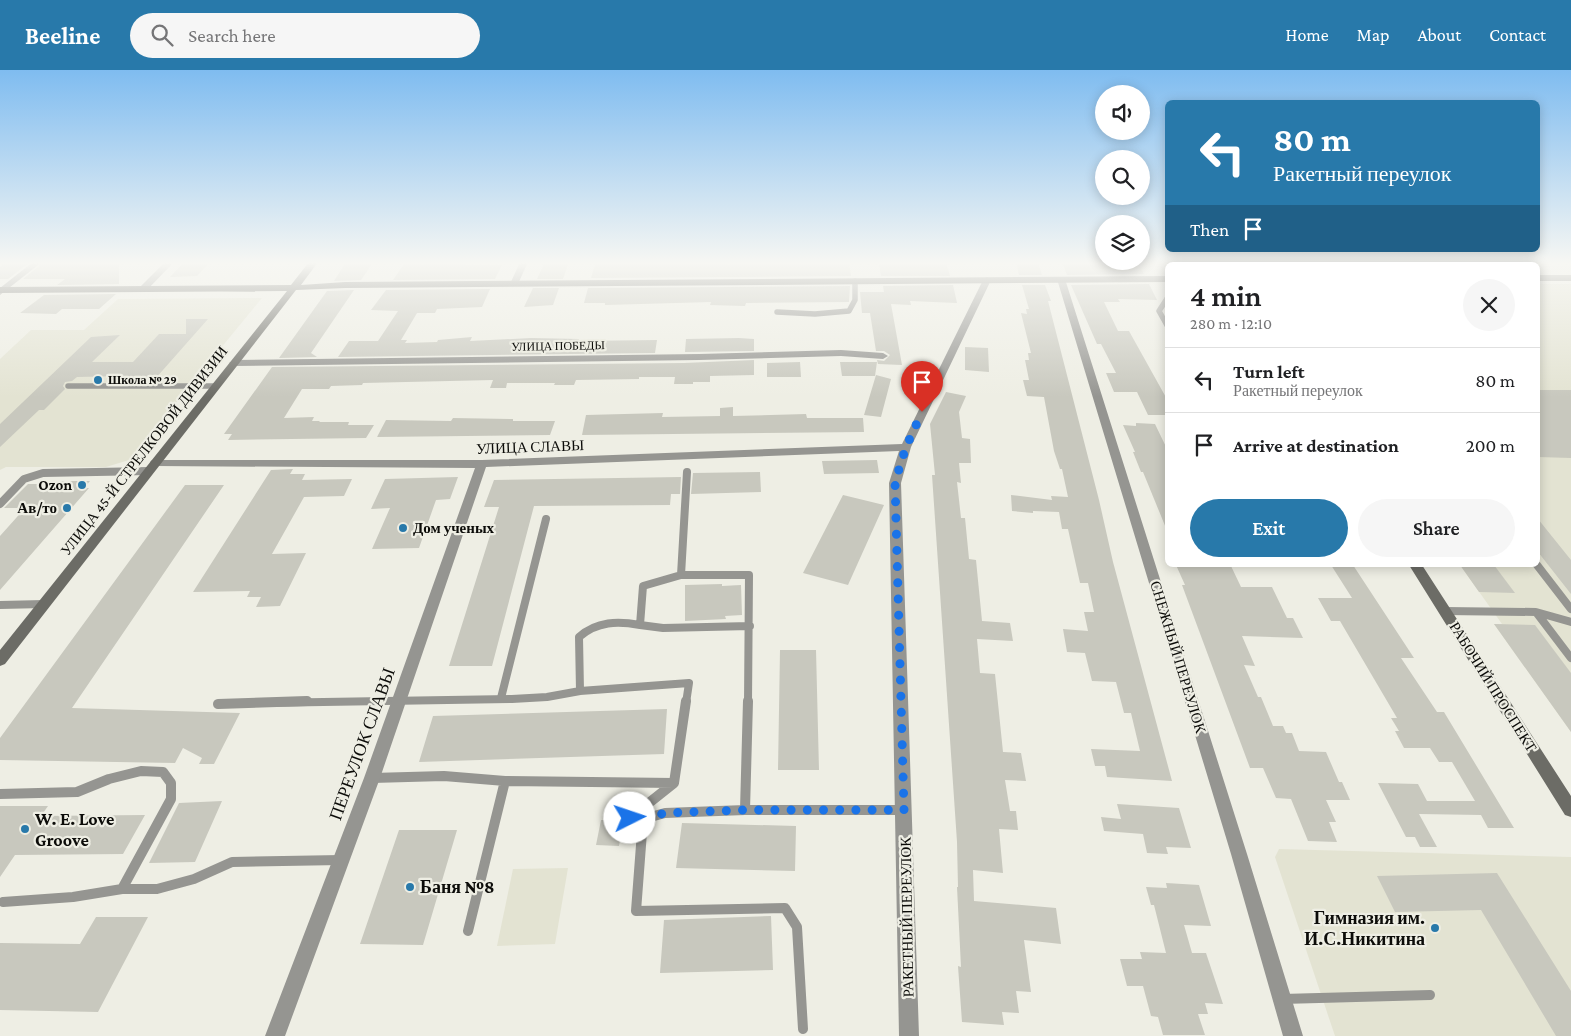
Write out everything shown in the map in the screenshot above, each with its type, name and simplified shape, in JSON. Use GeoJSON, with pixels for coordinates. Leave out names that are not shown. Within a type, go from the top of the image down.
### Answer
{"type":"FeatureCollection","features":[{"type":"Feature","properties":{"kind":"street","name":"УЛИЦА 45-Й СТРЕЛКОВОЙ ДИВИЗИИ"},"geometry":{"type":"LineString","coordinates":[[0,660],[279,307]]}},
{"type":"Feature","properties":{"kind":"street","name":"РАКЕТНЫЙ ПЕРЕУЛОК"},"geometry":{"type":"LineString","coordinates":[[909,1036],[895,482],[906,447],[974,307]]}},
{"type":"Feature","properties":{"kind":"street","name":"СНЕЖНЫЙ ПЕРЕУЛОК"},"geometry":{"type":"LineString","coordinates":[[1070,307],[1240,854],[1293,1036]]}},
{"type":"Feature","properties":{"kind":"street","name":"УЛИЦА ПОБЕДЫ"},"geometry":{"type":"LineString","coordinates":[[234,363],[699,357],[841,353],[883,356]]}},
{"type":"Feature","properties":{"kind":"street","name":"УЛИЦА СЛАВЫ"},"geometry":{"type":"LineString","coordinates":[[152,466],[482,464],[906,447]]}},
{"type":"Feature","properties":{"kind":"street","name":"ПЕРЕУЛОК СЛАВЫ"},"geometry":{"type":"LineString","coordinates":[[275,1036],[372,778],[482,464]]}},
{"type":"Feature","properties":{"kind":"street","name":"РАБОЧИЙ ПРОСПЕКТ"},"geometry":{"type":"LineString","coordinates":[[1416,567],[1571,810]]}},
{"type":"Feature","properties":{"kind":"lane"},"geometry":{"type":"LineString","coordinates":[[777,312],[814,314],[849,311],[851,307]]}},
{"type":"Feature","properties":{"kind":"lane"},"geometry":{"type":"LineString","coordinates":[[1161,307],[1159,311],[1165,322]]}},
{"type":"Feature","properties":{"kind":"lane"},"geometry":{"type":"LineString","coordinates":[[68,386],[216,386]]}},
{"type":"Feature","properties":{"kind":"lane"},"geometry":{"type":"LineString","coordinates":[[0,504],[24,479],[43,473],[152,466]]}},
{"type":"Feature","properties":{"kind":"lane"},"geometry":{"type":"LineString","coordinates":[[681,576],[687,472]]}},
{"type":"Feature","properties":{"kind":"lane"},"geometry":{"type":"LineString","coordinates":[[500,698],[546,519]]}},
{"type":"Feature","properties":{"kind":"lane"},"geometry":{"type":"LineString","coordinates":[[1539,567],[1571,609]]}},
{"type":"Feature","properties":{"kind":"lane"},"geometry":{"type":"LineString","coordinates":[[640,625],[643,586],[681,576],[749,576],[750,626],[745,810]]}},
{"type":"Feature","properties":{"kind":"lane"},"geometry":{"type":"LineString","coordinates":[[0,605],[44,604]]}},
{"type":"Feature","properties":{"kind":"lane"},"geometry":{"type":"LineString","coordinates":[[1445,611],[1536,612],[1571,622]]}},
{"type":"Feature","properties":{"kind":"lane"},"geometry":{"type":"LineString","coordinates":[[1536,612],[1571,658]]}},
{"type":"Feature","properties":{"kind":"lane"},"geometry":{"type":"LineString","coordinates":[[580,691],[579,637],[585,630],[601,624],[622,622],[662,628],[750,626]]}},
{"type":"Feature","properties":{"kind":"lane"},"geometry":{"type":"LineString","coordinates":[[218,704],[348,699],[500,698],[564,695],[580,691],[689,683],[674,782],[630,818],[643,819],[665,813],[745,810],[904,810]]}},
{"type":"Feature","properties":{"kind":"lane"},"geometry":{"type":"LineString","coordinates":[[0,794],[78,792],[110,779],[141,771],[164,772],[171,783],[170,799],[122,889]]}},
{"type":"Feature","properties":{"kind":"lane"},"geometry":{"type":"LineString","coordinates":[[372,778],[444,776],[505,781],[674,782]]}},
{"type":"Feature","properties":{"kind":"lane"},"geometry":{"type":"LineString","coordinates":[[468,931],[505,781]]}},
{"type":"Feature","properties":{"kind":"lane"},"geometry":{"type":"LineString","coordinates":[[643,819],[636,911],[785,908],[797,927],[803,1029]]}},
{"type":"Feature","properties":{"kind":"lane"},"geometry":{"type":"LineString","coordinates":[[3,902],[73,897],[122,889],[157,889],[194,878],[232,862],[341,860]]}},
{"type":"Feature","properties":{"kind":"lane"},"geometry":{"type":"LineString","coordinates":[[1282,999],[1430,995]]}},
{"type":"Feature","properties":{"kind":"shaded area","name":"Школа № 29"},"geometry":{"type":"Polygon","coordinates":[[[109,307],[255,307],[129,460],[106,467],[6,467],[0,470],[0,359],[31,330],[84,330],[109,307]]]}},
{"type":"Feature","properties":{"kind":"shaded area"},"geometry":{"type":"Polygon","coordinates":[[[1540,307],[1571,307],[1571,732],[1494,624],[1502,624],[1461,567],[1540,567],[1540,307]]]}},
{"type":"Feature","properties":{"kind":"shaded area","name":"Гимназия им. И.С.Никитина"},"geometry":{"type":"Polygon","coordinates":[[[1279,849],[1571,857],[1571,1036],[1335,1036],[1275,857],[1279,849]]]}},
{"type":"Feature","properties":{"kind":"shaded area"},"geometry":{"type":"Polygon","coordinates":[[[568,868],[555,944],[497,946],[513,869],[568,868]]]}},
{"type":"Feature","properties":{"kind":"building"},"geometry":{"type":"Polygon","coordinates":[[[28,307],[101,307],[99,309],[62,309],[56,314],[20,313],[28,307]]]}},
{"type":"Feature","properties":{"kind":"building"},"geometry":{"type":"Polygon","coordinates":[[[315,307],[342,307],[311,353],[317,357],[279,358],[315,307]]]}},
{"type":"Feature","properties":{"kind":"building"},"geometry":{"type":"Polygon","coordinates":[[[373,307],[480,307],[437,309],[435,313],[417,313],[401,340],[407,340],[405,343],[437,342],[438,340],[472,337],[470,341],[531,338],[579,339],[578,341],[657,340],[655,353],[338,357],[349,341],[378,341],[398,311],[371,310],[373,307]]]}},
{"type":"Feature","properties":{"kind":"building"},"geometry":{"type":"Polygon","coordinates":[[[861,307],[892,307],[902,365],[878,364],[877,360],[884,361],[890,355],[884,351],[876,351],[870,313],[862,313],[861,307]]]}},
{"type":"Feature","properties":{"kind":"building"},"geometry":{"type":"Polygon","coordinates":[[[1028,307],[1050,307],[1113,562],[1172,781],[1107,777],[1105,766],[1095,766],[1091,749],[1140,751],[1131,713],[1124,713],[1116,682],[1092,681],[1085,653],[1067,652],[1063,629],[1088,631],[1084,612],[1094,612],[1088,583],[1080,583],[1068,529],[1062,529],[1059,512],[1033,511],[1033,513],[1012,511],[1011,495],[1052,500],[1051,496],[1068,497],[1062,469],[1060,469],[1054,451],[1044,397],[1027,396],[1023,380],[1029,380],[1025,360],[1029,360],[1028,353],[1031,353],[1021,313],[1027,314],[1026,309],[1029,309],[1028,307]]]}},
{"type":"Feature","properties":{"kind":"building"},"geometry":{"type":"Polygon","coordinates":[[[1081,307],[1106,307],[1118,331],[1129,331],[1165,396],[1165,415],[1148,415],[1137,392],[1114,392],[1106,373],[1116,373],[1101,344],[1097,344],[1081,307]]]}},
{"type":"Feature","properties":{"kind":"building"},"geometry":{"type":"Polygon","coordinates":[[[186,319],[208,319],[155,379],[118,380],[121,376],[77,377],[72,381],[65,382],[63,386],[65,389],[44,410],[39,410],[0,447],[0,424],[91,337],[120,335],[92,362],[133,362],[159,334],[186,334],[186,319]]]}},
{"type":"Feature","properties":{"kind":"building"},"geometry":{"type":"Polygon","coordinates":[[[686,339],[754,339],[754,351],[685,352],[686,339]]]}},
{"type":"Feature","properties":{"kind":"building"},"geometry":{"type":"Polygon","coordinates":[[[965,347],[988,348],[989,372],[965,370],[965,347]]]}},
{"type":"Feature","properties":{"kind":"building"},"geometry":{"type":"Polygon","coordinates":[[[754,360],[754,375],[710,376],[710,382],[693,382],[693,384],[674,384],[675,377],[639,377],[639,379],[576,380],[574,385],[507,383],[506,388],[490,388],[493,380],[363,383],[362,385],[331,386],[329,389],[302,389],[284,418],[314,417],[312,421],[349,422],[348,425],[374,425],[366,438],[228,440],[232,434],[224,434],[272,367],[684,363],[754,360]]]}},
{"type":"Feature","properties":{"kind":"building"},"geometry":{"type":"Polygon","coordinates":[[[800,362],[801,377],[767,377],[767,363],[800,362]]]}},
{"type":"Feature","properties":{"kind":"building"},"geometry":{"type":"Polygon","coordinates":[[[840,362],[877,362],[875,376],[842,376],[840,362]]]}},
{"type":"Feature","properties":{"kind":"building"},"geometry":{"type":"Polygon","coordinates":[[[876,375],[891,379],[881,417],[864,415],[876,375]]]}},
{"type":"Feature","properties":{"kind":"building"},"geometry":{"type":"Polygon","coordinates":[[[1540,390],[1571,390],[1571,458],[1540,457],[1540,390]]]}},
{"type":"Feature","properties":{"kind":"building"},"geometry":{"type":"Polygon","coordinates":[[[946,392],[966,396],[959,412],[962,438],[970,439],[971,463],[959,463],[961,483],[957,482],[961,518],[965,518],[969,559],[976,560],[982,621],[1010,623],[1013,641],[977,639],[980,673],[995,674],[1003,752],[1021,753],[1026,781],[1005,780],[1010,811],[1016,811],[1018,830],[999,829],[1003,873],[973,870],[974,901],[1056,908],[1061,944],[1024,940],[1031,992],[1016,991],[1019,1013],[1002,1012],[1004,1025],[962,1022],[958,966],[961,967],[957,842],[932,475],[935,475],[930,424],[946,392]]]}},
{"type":"Feature","properties":{"kind":"building"},"geometry":{"type":"Polygon","coordinates":[[[733,407],[733,416],[806,414],[807,418],[863,418],[864,432],[582,435],[586,415],[663,413],[662,417],[720,416],[720,408],[733,407]]]}},
{"type":"Feature","properties":{"kind":"building"},"geometry":{"type":"Polygon","coordinates":[[[453,418],[555,421],[550,435],[377,437],[386,420],[451,421],[453,418]]]}},
{"type":"Feature","properties":{"kind":"building"},"geometry":{"type":"Polygon","coordinates":[[[1136,423],[1155,424],[1165,445],[1165,526],[1123,425],[1136,426],[1136,423]]]}},
{"type":"Feature","properties":{"kind":"building"},"geometry":{"type":"Polygon","coordinates":[[[877,460],[879,473],[824,474],[822,461],[877,460]]]}},
{"type":"Feature","properties":{"kind":"building"},"geometry":{"type":"Polygon","coordinates":[[[293,469],[290,474],[305,474],[302,480],[352,479],[344,496],[304,497],[272,554],[306,553],[280,606],[256,607],[261,597],[247,597],[250,591],[193,592],[271,470],[293,469]]]}},
{"type":"Feature","properties":{"kind":"building"},"geometry":{"type":"Polygon","coordinates":[[[760,472],[761,492],[691,494],[693,473],[760,472]]]}},
{"type":"Feature","properties":{"kind":"building","name":"Дом ученых"},"geometry":{"type":"Polygon","coordinates":[[[458,477],[450,499],[436,500],[419,548],[372,549],[390,508],[371,509],[385,479],[458,477]]]}},
{"type":"Feature","properties":{"kind":"building"},"geometry":{"type":"Polygon","coordinates":[[[681,477],[680,494],[671,494],[670,505],[534,506],[492,666],[449,666],[499,507],[484,507],[494,480],[681,477]]]}},
{"type":"Feature","properties":{"kind":"building"},"geometry":{"type":"Polygon","coordinates":[[[61,481],[90,481],[84,488],[89,488],[0,590],[0,536],[25,508],[4,508],[28,484],[59,484],[61,481]]]}},
{"type":"Feature","properties":{"kind":"building"},"geometry":{"type":"Polygon","coordinates":[[[185,485],[224,485],[72,708],[240,713],[214,764],[199,764],[202,758],[183,748],[175,763],[0,760],[0,738],[185,485]]]}},
{"type":"Feature","properties":{"kind":"building"},"geometry":{"type":"Polygon","coordinates":[[[843,495],[884,505],[848,585],[803,573],[843,495]]]}},
{"type":"Feature","properties":{"kind":"building"},"geometry":{"type":"Polygon","coordinates":[[[1540,521],[1571,560],[1571,594],[1540,555],[1540,521]]]}},
{"type":"Feature","properties":{"kind":"building"},"geometry":{"type":"Polygon","coordinates":[[[1177,567],[1231,567],[1241,587],[1272,587],[1287,618],[1293,618],[1303,638],[1242,636],[1255,666],[1244,665],[1258,697],[1261,697],[1273,726],[1283,726],[1286,733],[1292,733],[1299,751],[1326,752],[1339,782],[1342,782],[1350,800],[1326,800],[1336,822],[1329,822],[1337,842],[1308,841],[1291,799],[1276,798],[1263,768],[1250,768],[1182,585],[1185,585],[1177,567]]]}},
{"type":"Feature","properties":{"kind":"building"},"geometry":{"type":"Polygon","coordinates":[[[1332,567],[1354,567],[1414,658],[1401,658],[1437,712],[1444,712],[1514,828],[1488,828],[1481,815],[1419,814],[1437,847],[1420,847],[1415,837],[1406,837],[1378,783],[1418,784],[1427,801],[1475,801],[1452,762],[1439,762],[1430,748],[1404,748],[1395,731],[1399,731],[1391,718],[1397,718],[1340,621],[1331,621],[1318,598],[1352,598],[1332,567]]]}},
{"type":"Feature","properties":{"kind":"building"},"geometry":{"type":"Polygon","coordinates":[[[1461,567],[1496,567],[1515,593],[1479,592],[1461,567]]]}},
{"type":"Feature","properties":{"kind":"building"},"geometry":{"type":"Polygon","coordinates":[[[722,584],[722,586],[741,585],[742,615],[725,616],[726,619],[685,621],[685,585],[722,584]]]}},
{"type":"Feature","properties":{"kind":"building"},"geometry":{"type":"Polygon","coordinates":[[[1494,624],[1535,625],[1571,673],[1571,732],[1494,624]]]}},
{"type":"Feature","properties":{"kind":"building"},"geometry":{"type":"Polygon","coordinates":[[[780,650],[816,650],[819,770],[778,770],[780,650]]]}},
{"type":"Feature","properties":{"kind":"building"},"geometry":{"type":"Polygon","coordinates":[[[667,709],[664,754],[419,762],[433,716],[667,709]]]}},
{"type":"Feature","properties":{"kind":"building"},"geometry":{"type":"Polygon","coordinates":[[[222,801],[195,862],[149,863],[179,803],[222,801]]]}},
{"type":"Feature","properties":{"kind":"building"},"geometry":{"type":"Polygon","coordinates":[[[1117,804],[1179,808],[1191,848],[1166,847],[1168,854],[1147,853],[1143,834],[1104,831],[1101,817],[1121,819],[1117,804]]]}},
{"type":"Feature","properties":{"kind":"building"},"geometry":{"type":"Polygon","coordinates":[[[0,806],[48,806],[41,816],[145,815],[123,854],[15,855],[0,877],[0,806]]]}},
{"type":"Feature","properties":{"kind":"building"},"geometry":{"type":"Polygon","coordinates":[[[601,820],[623,820],[619,846],[596,845],[601,820]]]}},
{"type":"Feature","properties":{"kind":"building"},"geometry":{"type":"Polygon","coordinates":[[[682,823],[796,826],[795,871],[676,868],[682,823]]]}},
{"type":"Feature","properties":{"kind":"building","name":"Баня №8"},"geometry":{"type":"Polygon","coordinates":[[[399,830],[457,830],[423,945],[360,944],[399,830]]]}},
{"type":"Feature","properties":{"kind":"building"},"geometry":{"type":"Polygon","coordinates":[[[1497,873],[1571,991],[1571,1036],[1556,1036],[1481,910],[1395,912],[1377,876],[1497,873]]]}},
{"type":"Feature","properties":{"kind":"building"},"geometry":{"type":"Polygon","coordinates":[[[1166,883],[1199,885],[1211,926],[1184,925],[1192,953],[1206,953],[1223,1004],[1205,1003],[1208,1014],[1198,1014],[1205,1035],[1163,1035],[1158,1017],[1151,1016],[1143,986],[1127,986],[1120,959],[1142,959],[1140,952],[1166,953],[1154,905],[1151,905],[1146,887],[1167,888],[1166,883]]]}},
{"type":"Feature","properties":{"kind":"building"},"geometry":{"type":"Polygon","coordinates":[[[771,916],[773,970],[660,973],[664,920],[771,916]]]}},
{"type":"Feature","properties":{"kind":"building"},"geometry":{"type":"Polygon","coordinates":[[[96,917],[148,917],[98,1012],[0,1010],[0,943],[80,944],[96,917]]]}},
{"type":"Feature","properties":{"kind":"place","name":"Школа № 29"},"geometry":{"type":"Point","coordinates":[98,380]}},
{"type":"Feature","properties":{"kind":"place","name":"Ozon"},"geometry":{"type":"Point","coordinates":[82,485]}},
{"type":"Feature","properties":{"kind":"place","name":"Ав/то"},"geometry":{"type":"Point","coordinates":[67,508]}},
{"type":"Feature","properties":{"kind":"place","name":"Дом ученых"},"geometry":{"type":"Point","coordinates":[403,528]}},
{"type":"Feature","properties":{"kind":"place","name":"W. E. Love Groove"},"geometry":{"type":"Point","coordinates":[25,829]}},
{"type":"Feature","properties":{"kind":"place","name":"Баня №8"},"geometry":{"type":"Point","coordinates":[410,887]}},
{"type":"Feature","properties":{"kind":"place","name":"Гимназия им. И.С.Никитина"},"geometry":{"type":"Point","coordinates":[1435,928]}},
{"type":"Feature","properties":{"kind":"route"},"geometry":{"type":"LineString","coordinates":[[630,818],[643,819],[665,813],[745,810],[904,810],[895,482],[906,447],[922,412]]}}]}
